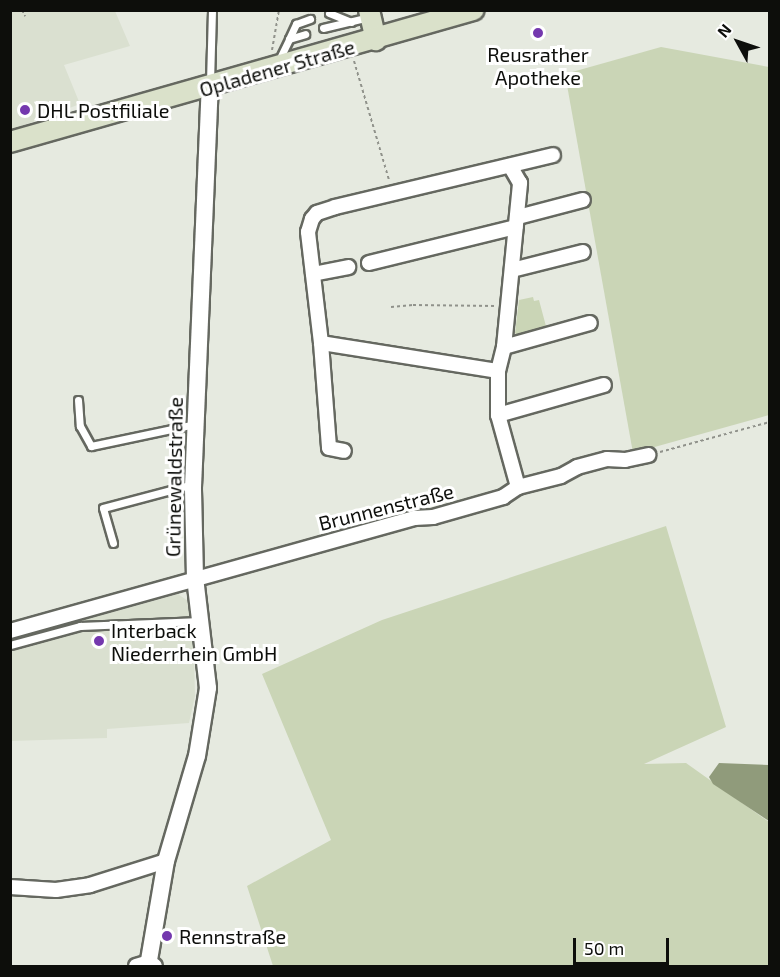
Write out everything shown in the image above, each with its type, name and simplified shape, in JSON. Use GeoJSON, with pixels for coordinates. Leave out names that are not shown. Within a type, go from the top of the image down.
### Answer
{"type":"FeatureCollection","features":[{"type":"Feature","properties":{"kind":"main road","name":"Opladener Straße"},"geometry":{"type":"LineString","coordinates":[[10,142],[271,70],[474,10]]}},
{"type":"Feature","properties":{"kind":"main road"},"geometry":{"type":"LineString","coordinates":[[363,17],[375,40]]}},
{"type":"Feature","properties":{"kind":"street","name":"Grünewaldstraße"},"geometry":{"type":"LineString","coordinates":[[147,965],[166,861],[196,756],[208,688],[195,578],[194,484],[210,87]]}},
{"type":"Feature","properties":{"kind":"street"},"geometry":{"type":"LineString","coordinates":[[344,452],[329,448],[321,343],[308,232],[312,219],[318,213],[392,192],[553,155]]}},
{"type":"Feature","properties":{"kind":"street"},"geometry":{"type":"LineString","coordinates":[[510,166],[520,183],[504,347],[498,371],[498,415],[518,487]]}},
{"type":"Feature","properties":{"kind":"street"},"geometry":{"type":"LineString","coordinates":[[369,262],[517,221],[583,200]]}},
{"type":"Feature","properties":{"kind":"street"},"geometry":{"type":"LineString","coordinates":[[512,270],[583,252]]}},
{"type":"Feature","properties":{"kind":"street"},"geometry":{"type":"LineString","coordinates":[[313,274],[348,267]]}},
{"type":"Feature","properties":{"kind":"street"},"geometry":{"type":"LineString","coordinates":[[504,347],[590,323]]}},
{"type":"Feature","properties":{"kind":"street"},"geometry":{"type":"LineString","coordinates":[[321,343],[498,371]]}},
{"type":"Feature","properties":{"kind":"street"},"geometry":{"type":"LineString","coordinates":[[498,415],[604,385]]}},
{"type":"Feature","properties":{"kind":"street","name":"Brunnenstraße"},"geometry":{"type":"LineString","coordinates":[[10,631],[414,518],[433,517],[483,503],[502,497],[518,487],[561,476],[577,466],[607,459],[625,460],[648,455]]}},
{"type":"Feature","properties":{"kind":"street"},"geometry":{"type":"LineString","coordinates":[[10,887],[56,890],[90,885],[166,861]]}},
{"type":"Feature","properties":{"kind":"lane"},"geometry":{"type":"LineString","coordinates":[[210,87],[212,10]]}},
{"type":"Feature","properties":{"kind":"lane"},"geometry":{"type":"LineString","coordinates":[[329,13],[363,17]]}},
{"type":"Feature","properties":{"kind":"lane"},"geometry":{"type":"LineString","coordinates":[[323,28],[363,17]]}},
{"type":"Feature","properties":{"kind":"lane"},"geometry":{"type":"LineString","coordinates":[[271,70],[296,24],[310,19]]}},
{"type":"Feature","properties":{"kind":"lane"},"geometry":{"type":"LineString","coordinates":[[289,39],[305,34]]}},
{"type":"Feature","properties":{"kind":"lane"},"geometry":{"type":"LineString","coordinates":[[78,400],[80,426],[91,446],[195,424]]}},
{"type":"Feature","properties":{"kind":"lane"},"geometry":{"type":"LineString","coordinates":[[113,543],[103,508],[194,484]]}},
{"type":"Feature","properties":{"kind":"lane"},"geometry":{"type":"LineString","coordinates":[[10,645],[80,626],[200,621]]}},
{"type":"Feature","properties":{"kind":"path"},"geometry":{"type":"LineString","coordinates":[[22,10],[25,16]]}},
{"type":"Feature","properties":{"kind":"path"},"geometry":{"type":"LineString","coordinates":[[271,70],[279,10]]}},
{"type":"Feature","properties":{"kind":"path"},"geometry":{"type":"LineString","coordinates":[[350,47],[392,192]]}},
{"type":"Feature","properties":{"kind":"path"},"geometry":{"type":"LineString","coordinates":[[392,307],[413,305],[508,306]]}},
{"type":"Feature","properties":{"kind":"path"},"geometry":{"type":"LineString","coordinates":[[648,455],[770,422]]}},
{"type":"Feature","properties":{"kind":"shaded area"},"geometry":{"type":"Polygon","coordinates":[[[11,10],[115,11],[130,46],[64,65],[80,104],[11,130],[11,10]]]}},
{"type":"Feature","properties":{"kind":"shaded area"},"geometry":{"type":"Polygon","coordinates":[[[661,47],[769,67],[769,415],[633,453],[565,74],[661,47]]]}},
{"type":"Feature","properties":{"kind":"shaded area"},"geometry":{"type":"Polygon","coordinates":[[[533,297],[534,301],[539,300],[547,330],[520,337],[515,333],[519,300],[533,297]]]}},
{"type":"Feature","properties":{"kind":"shaded area"},"geometry":{"type":"Polygon","coordinates":[[[666,526],[726,727],[644,764],[686,763],[769,822],[769,966],[273,966],[247,886],[331,840],[262,674],[382,620],[666,526]]]}},
{"type":"Feature","properties":{"kind":"shaded area"},"geometry":{"type":"Polygon","coordinates":[[[178,594],[188,601],[194,656],[195,696],[189,723],[107,729],[107,738],[11,741],[11,640],[178,594]]]}},
{"type":"Feature","properties":{"kind":"shaded area"},"geometry":{"type":"Polygon","coordinates":[[[719,763],[769,765],[769,821],[713,784],[709,777],[719,763]]]}},
{"type":"Feature","properties":{"kind":"place","name":"Reusrather Apotheke"},"geometry":{"type":"Point","coordinates":[538,33]}},
{"type":"Feature","properties":{"kind":"place","name":"DHL Postfiliale"},"geometry":{"type":"Point","coordinates":[25,110]}},
{"type":"Feature","properties":{"kind":"place","name":"Interback Niederrhein GmbH"},"geometry":{"type":"Point","coordinates":[99,641]}},
{"type":"Feature","properties":{"kind":"place","name":"Rennstraße"},"geometry":{"type":"Point","coordinates":[167,936]}}]}
